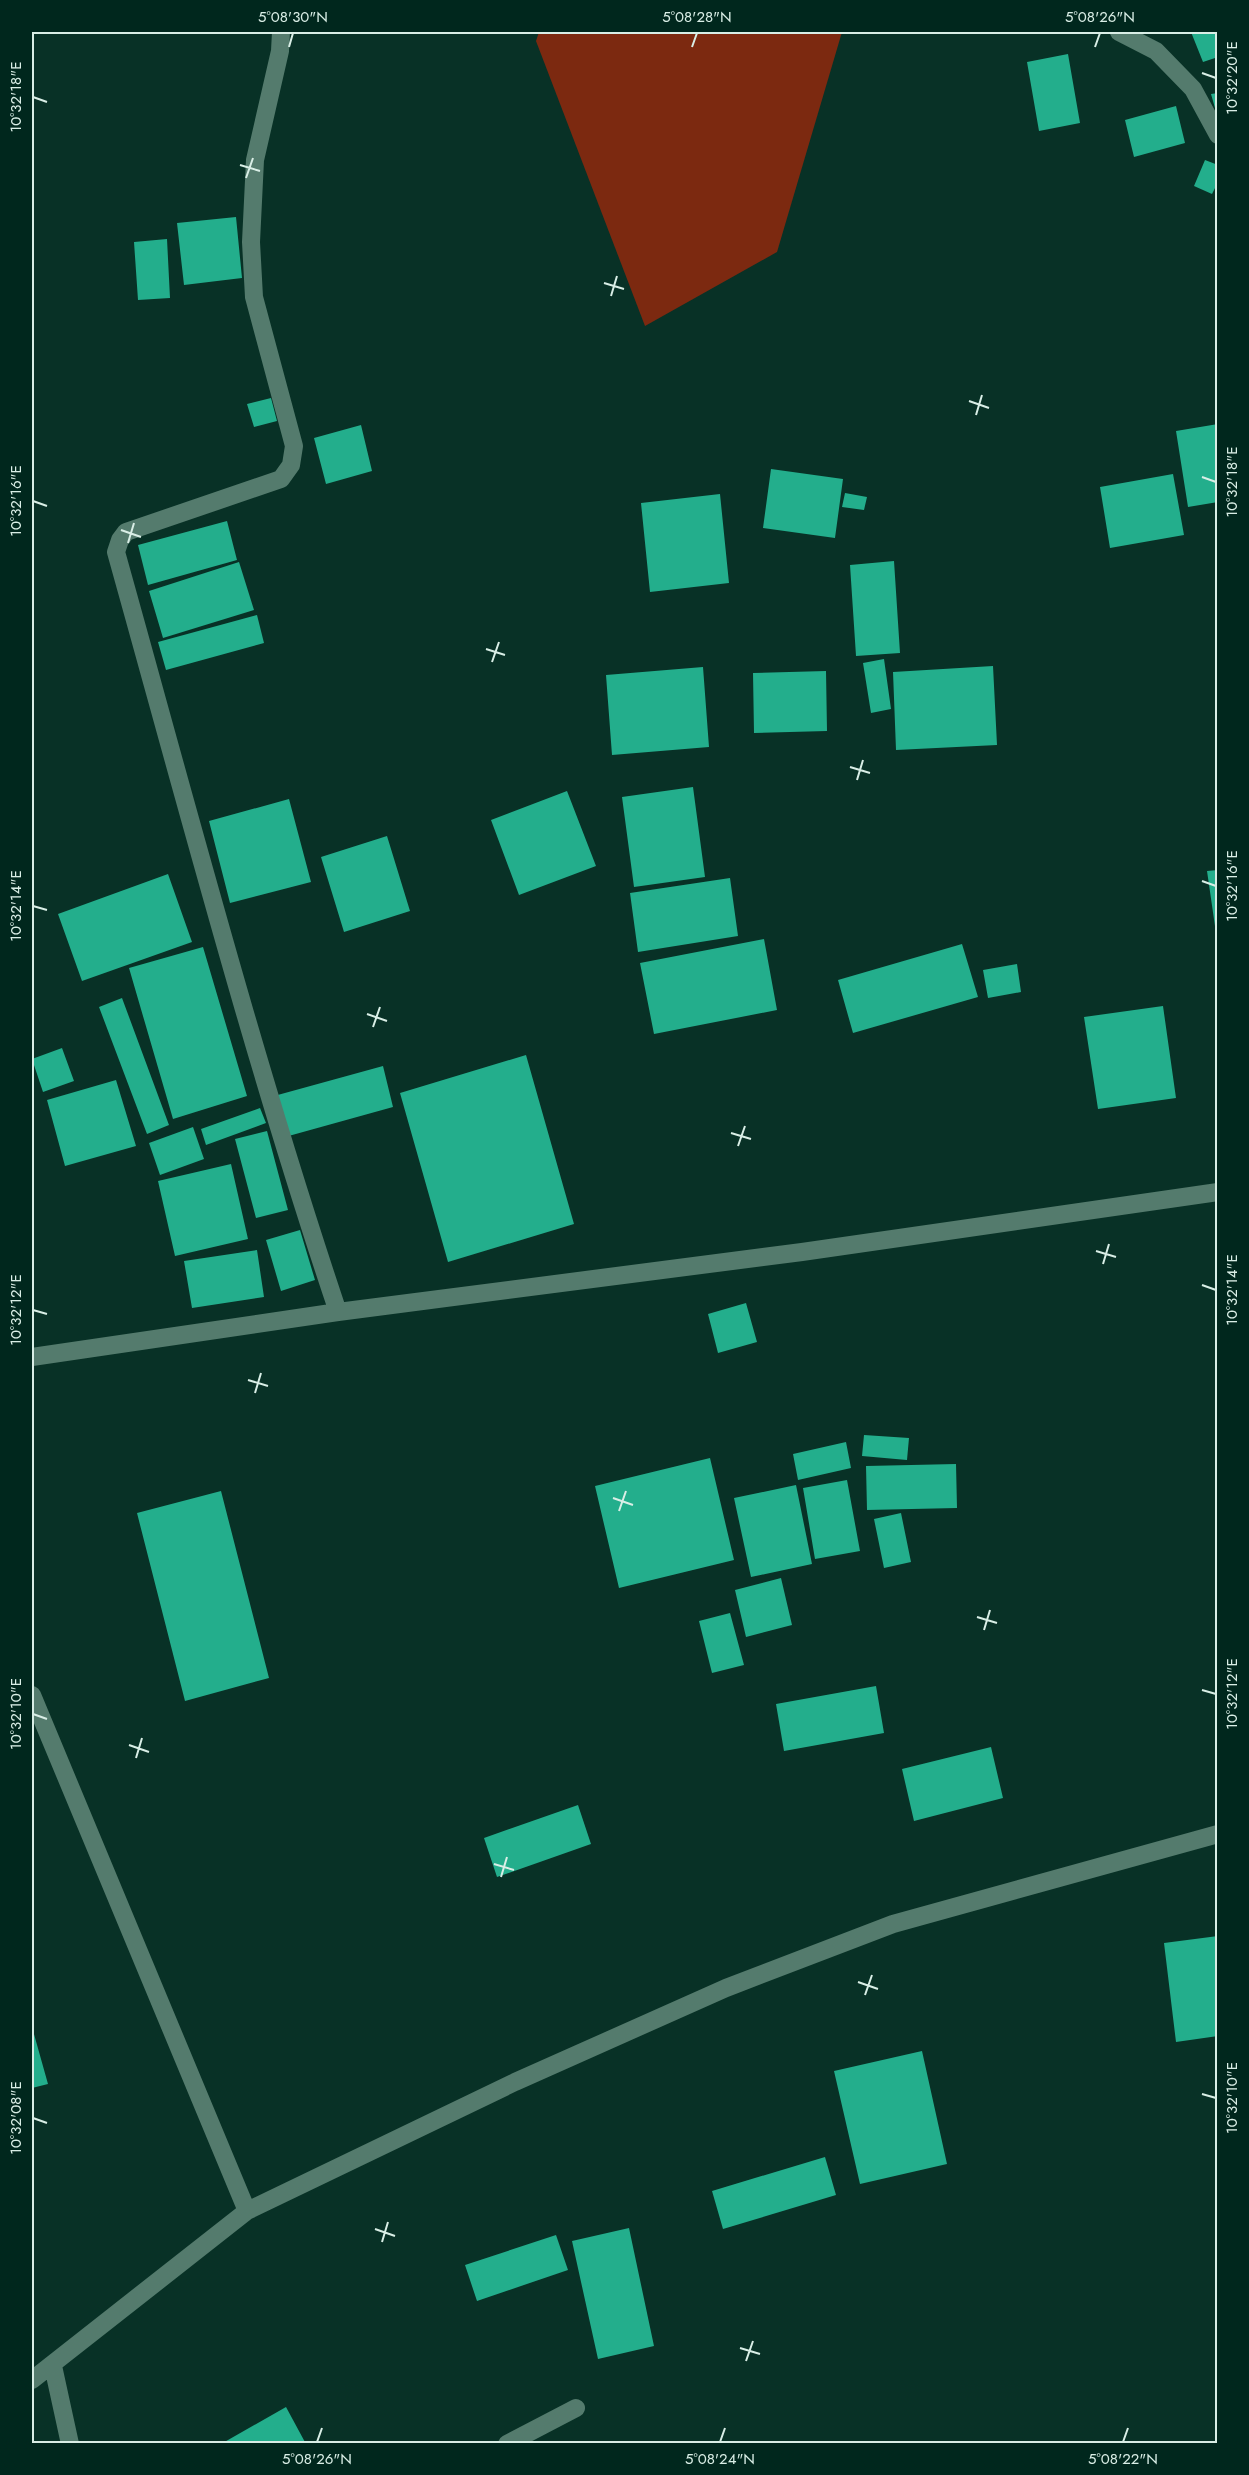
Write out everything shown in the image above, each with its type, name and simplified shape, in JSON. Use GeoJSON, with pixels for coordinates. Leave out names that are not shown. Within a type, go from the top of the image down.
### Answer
{"type":"FeatureCollection","features":[{"type":"Feature","properties":{"kind":"street"},"geometry":{"type":"LineString","coordinates":[[281,32],[280,51],[255,160],[251,242],[254,297],[294,446],[291,465],[281,479],[126,532],[116,552],[253,1044],[292,1175],[338,1312]]}},
{"type":"Feature","properties":{"kind":"street"},"geometry":{"type":"LineString","coordinates":[[1119,32],[1156,51],[1193,89],[1218,135]]}},
{"type":"Feature","properties":{"kind":"street"},"geometry":{"type":"LineString","coordinates":[[32,1357],[338,1312],[802,1252],[1218,1192]]}},
{"type":"Feature","properties":{"kind":"street"},"geometry":{"type":"LineString","coordinates":[[32,1695],[247,2211]]}},
{"type":"Feature","properties":{"kind":"street"},"geometry":{"type":"LineString","coordinates":[[32,2380],[53,2366],[247,2211],[515,2082],[737,1984],[893,1924],[1218,1834]]}},
{"type":"Feature","properties":{"kind":"street"},"geometry":{"type":"LineString","coordinates":[[53,2366],[70,2444]]}},
{"type":"Feature","properties":{"kind":"street"},"geometry":{"type":"LineString","coordinates":[[507,2444],[576,2408]]}},
{"type":"Feature","properties":{"kind":"shaded area"},"geometry":{"type":"Polygon","coordinates":[[[539,32],[842,32],[777,252],[645,326],[536,41],[539,32]]]}},
{"type":"Feature","properties":{"kind":"building"},"geometry":{"type":"Polygon","coordinates":[[[1191,32],[1218,32],[1218,57],[1203,62],[1191,32]]]}},
{"type":"Feature","properties":{"kind":"building"},"geometry":{"type":"Polygon","coordinates":[[[1068,54],[1080,123],[1039,131],[1027,62],[1068,54]]]}},
{"type":"Feature","properties":{"kind":"building"},"geometry":{"type":"Polygon","coordinates":[[[1218,93],[1218,115],[1217,115],[1211,94],[1218,93]]]}},
{"type":"Feature","properties":{"kind":"building"},"geometry":{"type":"Polygon","coordinates":[[[1176,106],[1185,143],[1134,157],[1125,120],[1176,106]]]}},
{"type":"Feature","properties":{"kind":"building"},"geometry":{"type":"Polygon","coordinates":[[[1205,160],[1218,165],[1218,182],[1212,194],[1194,186],[1205,160]]]}},
{"type":"Feature","properties":{"kind":"building"},"geometry":{"type":"Polygon","coordinates":[[[236,217],[242,278],[184,285],[177,223],[236,217]]]}},
{"type":"Feature","properties":{"kind":"building"},"geometry":{"type":"Polygon","coordinates":[[[167,239],[170,298],[138,300],[134,242],[167,239]]]}},
{"type":"Feature","properties":{"kind":"building"},"geometry":{"type":"Polygon","coordinates":[[[271,398],[277,421],[254,427],[247,404],[271,398]]]}},
{"type":"Feature","properties":{"kind":"building"},"geometry":{"type":"Polygon","coordinates":[[[1218,424],[1218,502],[1188,507],[1176,431],[1218,424]]]}},
{"type":"Feature","properties":{"kind":"building"},"geometry":{"type":"Polygon","coordinates":[[[361,425],[372,471],[326,484],[314,438],[361,425]]]}},
{"type":"Feature","properties":{"kind":"building"},"geometry":{"type":"Polygon","coordinates":[[[771,469],[843,479],[835,538],[763,528],[771,469]]]}},
{"type":"Feature","properties":{"kind":"building"},"geometry":{"type":"Polygon","coordinates":[[[1173,474],[1184,535],[1110,548],[1100,487],[1173,474]]]}},
{"type":"Feature","properties":{"kind":"building"},"geometry":{"type":"Polygon","coordinates":[[[845,493],[867,497],[864,510],[842,507],[845,493]]]}},
{"type":"Feature","properties":{"kind":"building"},"geometry":{"type":"Polygon","coordinates":[[[720,494],[729,583],[650,592],[641,503],[720,494]]]}},
{"type":"Feature","properties":{"kind":"building"},"geometry":{"type":"Polygon","coordinates":[[[227,521],[237,560],[148,585],[138,545],[227,521]]]}},
{"type":"Feature","properties":{"kind":"building"},"geometry":{"type":"Polygon","coordinates":[[[894,561],[900,653],[856,656],[850,565],[894,561]]]}},
{"type":"Feature","properties":{"kind":"building"},"geometry":{"type":"Polygon","coordinates":[[[239,562],[254,610],[163,638],[149,591],[239,562]]]}},
{"type":"Feature","properties":{"kind":"building"},"geometry":{"type":"Polygon","coordinates":[[[257,615],[264,643],[166,670],[158,642],[257,615]]]}},
{"type":"Feature","properties":{"kind":"building"},"geometry":{"type":"Polygon","coordinates":[[[884,659],[891,709],[871,713],[863,663],[884,659]]]}},
{"type":"Feature","properties":{"kind":"building"},"geometry":{"type":"Polygon","coordinates":[[[993,666],[997,745],[896,750],[893,672],[993,666]]]}},
{"type":"Feature","properties":{"kind":"building"},"geometry":{"type":"Polygon","coordinates":[[[703,667],[709,747],[612,755],[606,675],[703,667]]]}},
{"type":"Feature","properties":{"kind":"building"},"geometry":{"type":"Polygon","coordinates":[[[826,671],[827,731],[754,733],[753,673],[826,671]]]}},
{"type":"Feature","properties":{"kind":"building"},"geometry":{"type":"Polygon","coordinates":[[[693,787],[705,877],[634,887],[622,797],[693,787]]]}},
{"type":"Feature","properties":{"kind":"building"},"geometry":{"type":"Polygon","coordinates":[[[567,791],[596,866],[519,895],[491,820],[567,791]]]}},
{"type":"Feature","properties":{"kind":"building"},"geometry":{"type":"Polygon","coordinates":[[[289,799],[311,882],[230,903],[209,821],[289,799]]]}},
{"type":"Feature","properties":{"kind":"building"},"geometry":{"type":"Polygon","coordinates":[[[387,836],[410,911],[344,932],[321,857],[387,836]]]}},
{"type":"Feature","properties":{"kind":"building"},"geometry":{"type":"Polygon","coordinates":[[[1218,870],[1218,933],[1216,933],[1207,871],[1218,870]]]}},
{"type":"Feature","properties":{"kind":"building"},"geometry":{"type":"Polygon","coordinates":[[[168,874],[192,942],[82,981],[58,914],[168,874]]]}},
{"type":"Feature","properties":{"kind":"building"},"geometry":{"type":"Polygon","coordinates":[[[730,878],[738,936],[638,952],[630,893],[730,878]]]}},
{"type":"Feature","properties":{"kind":"building"},"geometry":{"type":"Polygon","coordinates":[[[764,939],[777,1010],[654,1034],[640,963],[764,939]]]}},
{"type":"Feature","properties":{"kind":"building"},"geometry":{"type":"Polygon","coordinates":[[[962,944],[978,997],[853,1033],[838,980],[962,944]]]}},
{"type":"Feature","properties":{"kind":"building"},"geometry":{"type":"Polygon","coordinates":[[[203,947],[247,1096],[173,1119],[129,968],[203,947]]]}},
{"type":"Feature","properties":{"kind":"building"},"geometry":{"type":"Polygon","coordinates":[[[1017,964],[1021,992],[988,998],[983,970],[1017,964]]]}},
{"type":"Feature","properties":{"kind":"building"},"geometry":{"type":"Polygon","coordinates":[[[122,998],[169,1125],[147,1134],[99,1007],[122,998]]]}},
{"type":"Feature","properties":{"kind":"building"},"geometry":{"type":"Polygon","coordinates":[[[1163,1006],[1176,1098],[1098,1109],[1084,1017],[1163,1006]]]}},
{"type":"Feature","properties":{"kind":"building"},"geometry":{"type":"Polygon","coordinates":[[[62,1048],[74,1081],[43,1092],[32,1059],[62,1048]]]}},
{"type":"Feature","properties":{"kind":"building"},"geometry":{"type":"Polygon","coordinates":[[[526,1055],[574,1224],[448,1262],[400,1093],[526,1055]]]}},
{"type":"Feature","properties":{"kind":"building"},"geometry":{"type":"Polygon","coordinates":[[[383,1066],[393,1107],[285,1137],[274,1096],[383,1066]]]}},
{"type":"Feature","properties":{"kind":"building"},"geometry":{"type":"Polygon","coordinates":[[[116,1080],[136,1146],[65,1166],[47,1100],[116,1080]]]}},
{"type":"Feature","properties":{"kind":"building"},"geometry":{"type":"Polygon","coordinates":[[[260,1108],[266,1123],[206,1145],[201,1129],[260,1108]]]}},
{"type":"Feature","properties":{"kind":"building"},"geometry":{"type":"Polygon","coordinates":[[[193,1127],[204,1159],[160,1175],[149,1143],[193,1127]]]}},
{"type":"Feature","properties":{"kind":"building"},"geometry":{"type":"Polygon","coordinates":[[[267,1131],[288,1210],[256,1218],[235,1139],[267,1131]]]}},
{"type":"Feature","properties":{"kind":"building"},"geometry":{"type":"Polygon","coordinates":[[[231,1164],[248,1239],[175,1256],[158,1181],[231,1164]]]}},
{"type":"Feature","properties":{"kind":"building"},"geometry":{"type":"Polygon","coordinates":[[[300,1230],[315,1280],[281,1291],[266,1240],[300,1230]]]}},
{"type":"Feature","properties":{"kind":"building"},"geometry":{"type":"Polygon","coordinates":[[[257,1250],[264,1297],[192,1308],[184,1261],[257,1250]]]}},
{"type":"Feature","properties":{"kind":"building"},"geometry":{"type":"Polygon","coordinates":[[[746,1303],[757,1342],[718,1353],[708,1314],[746,1303]]]}},
{"type":"Feature","properties":{"kind":"building"},"geometry":{"type":"Polygon","coordinates":[[[864,1435],[909,1438],[907,1460],[862,1456],[864,1435]]]}},
{"type":"Feature","properties":{"kind":"building"},"geometry":{"type":"Polygon","coordinates":[[[846,1442],[851,1468],[798,1480],[793,1454],[846,1442]]]}},
{"type":"Feature","properties":{"kind":"building"},"geometry":{"type":"Polygon","coordinates":[[[710,1458],[734,1560],[619,1588],[595,1486],[710,1458]]]}},
{"type":"Feature","properties":{"kind":"building"},"geometry":{"type":"Polygon","coordinates":[[[956,1464],[957,1508],[867,1510],[866,1466],[956,1464]]]}},
{"type":"Feature","properties":{"kind":"building"},"geometry":{"type":"Polygon","coordinates":[[[847,1480],[860,1551],[815,1559],[803,1488],[847,1480]]]}},
{"type":"Feature","properties":{"kind":"building"},"geometry":{"type":"Polygon","coordinates":[[[796,1485],[812,1564],[751,1577],[734,1498],[796,1485]]]}},
{"type":"Feature","properties":{"kind":"building"},"geometry":{"type":"Polygon","coordinates":[[[221,1491],[269,1678],[185,1701],[137,1513],[221,1491]]]}},
{"type":"Feature","properties":{"kind":"building"},"geometry":{"type":"Polygon","coordinates":[[[901,1513],[911,1562],[884,1568],[874,1519],[901,1513]]]}},
{"type":"Feature","properties":{"kind":"building"},"geometry":{"type":"Polygon","coordinates":[[[781,1578],[792,1625],[746,1637],[735,1590],[781,1578]]]}},
{"type":"Feature","properties":{"kind":"building"},"geometry":{"type":"Polygon","coordinates":[[[730,1613],[744,1665],[712,1673],[699,1621],[730,1613]]]}},
{"type":"Feature","properties":{"kind":"building"},"geometry":{"type":"Polygon","coordinates":[[[876,1686],[884,1733],[784,1751],[776,1704],[876,1686]]]}},
{"type":"Feature","properties":{"kind":"building"},"geometry":{"type":"Polygon","coordinates":[[[991,1747],[1003,1798],[914,1821],[902,1769],[991,1747]]]}},
{"type":"Feature","properties":{"kind":"building"},"geometry":{"type":"Polygon","coordinates":[[[578,1805],[591,1844],[497,1877],[484,1838],[578,1805]]]}},
{"type":"Feature","properties":{"kind":"building"},"geometry":{"type":"Polygon","coordinates":[[[1218,1936],[1218,2036],[1176,2042],[1164,1943],[1218,1936]]]}},
{"type":"Feature","properties":{"kind":"building"},"geometry":{"type":"Polygon","coordinates":[[[32,2027],[48,2084],[32,2088],[32,2027]]]}},
{"type":"Feature","properties":{"kind":"building"},"geometry":{"type":"Polygon","coordinates":[[[922,2051],[947,2164],[860,2184],[834,2071],[922,2051]]]}},
{"type":"Feature","properties":{"kind":"building"},"geometry":{"type":"Polygon","coordinates":[[[825,2157],[836,2195],[723,2229],[712,2191],[825,2157]]]}},
{"type":"Feature","properties":{"kind":"building"},"geometry":{"type":"Polygon","coordinates":[[[629,2228],[654,2346],[598,2359],[572,2241],[629,2228]]]}},
{"type":"Feature","properties":{"kind":"building"},"geometry":{"type":"Polygon","coordinates":[[[556,2235],[568,2270],[477,2301],[465,2265],[556,2235]]]}},
{"type":"Feature","properties":{"kind":"building"},"geometry":{"type":"Polygon","coordinates":[[[286,2407],[306,2444],[221,2444],[286,2407]]]}}]}
